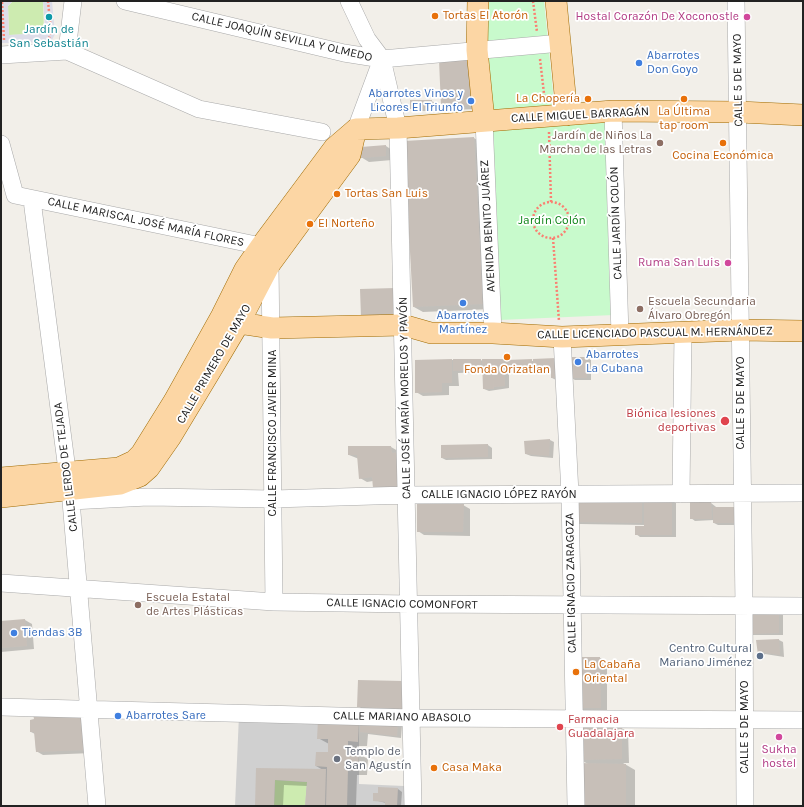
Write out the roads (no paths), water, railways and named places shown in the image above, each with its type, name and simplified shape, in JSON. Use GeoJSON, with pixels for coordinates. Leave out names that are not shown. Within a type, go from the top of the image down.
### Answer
{"type":"FeatureCollection","features":[{"type":"Feature","properties":{"kind":"main road"},"geometry":{"type":"LineString","coordinates":[[478,1],[477,50],[484,120]]}},
{"type":"Feature","properties":{"kind":"main road"},"geometry":{"type":"LineString","coordinates":[[556,1],[567,115]]}},
{"type":"Feature","properties":{"kind":"main road","name":"CALLE MIGUEL BARRAGÁN"},"geometry":{"type":"LineString","coordinates":[[356,129],[398,128],[613,111],[739,112],[803,115]]}},
{"type":"Feature","properties":{"kind":"main road","name":"CALLE PRIMERO DE MAYO"},"geometry":{"type":"LineString","coordinates":[[231,319],[245,269],[334,148],[356,129]]}},
{"type":"Feature","properties":{"kind":"main road","name":"CALLE PRIMERO DE MAYO"},"geometry":{"type":"LineString","coordinates":[[1,497],[69,488],[102,478],[120,484],[137,468],[155,461],[164,433],[231,319],[350,155],[356,129]]}},
{"type":"Feature","properties":{"kind":"main road","name":"CALLE LICENCIADO PASCUAL M. HERNÁNDEZ"},"geometry":{"type":"LineString","coordinates":[[231,319],[272,328],[403,325],[430,333],[493,332],[562,337],[741,330],[803,331]]}},
{"type":"Feature","properties":{"kind":"main road","name":"CALLE PRIMERO DE MAYO"},"geometry":{"type":"LineString","coordinates":[[1,478],[69,488]]}},
{"type":"Feature","properties":{"kind":"street"},"geometry":{"type":"LineString","coordinates":[[67,51],[73,1]]}},
{"type":"Feature","properties":{"kind":"street","name":"CALLE JOAQUÍN SEVILLA Y OLMEDO"},"geometry":{"type":"LineString","coordinates":[[125,1],[344,53],[382,59],[561,43]]}},
{"type":"Feature","properties":{"kind":"street","name":"CALLE JOSÉ MARÍA MORELOS Y PAVÓN"},"geometry":{"type":"LineString","coordinates":[[349,1],[367,39],[382,59],[398,128],[413,718],[413,806]]}},
{"type":"Feature","properties":{"kind":"street","name":"CALLE 5 DE MAYO"},"geometry":{"type":"LineString","coordinates":[[736,1],[739,112],[745,806]]}},
{"type":"Feature","properties":{"kind":"street"},"geometry":{"type":"LineString","coordinates":[[2,45],[67,51],[199,109],[322,132]]}},
{"type":"Feature","properties":{"kind":"street","name":"CALLE PRIMERO DE MAYO"},"geometry":{"type":"LineString","coordinates":[[356,129],[382,59]]}},
{"type":"Feature","properties":{"kind":"street","name":"CALLE JARDÍN COLÓN"},"geometry":{"type":"LineString","coordinates":[[613,111],[620,335]]}},
{"type":"Feature","properties":{"kind":"street","name":"AVENIDA BENITO JUÁREZ"},"geometry":{"type":"LineString","coordinates":[[484,120],[493,332]]}},
{"type":"Feature","properties":{"kind":"street"},"geometry":{"type":"LineString","coordinates":[[1,144],[3,161],[15,195],[32,200]]}},
{"type":"Feature","properties":{"kind":"street","name":"CALLE MARISCAL JOSÉ MARÍA FLORES"},"geometry":{"type":"LineString","coordinates":[[32,200],[261,246]]}},
{"type":"Feature","properties":{"kind":"street","name":"CALLE LERDO DE TEJADA"},"geometry":{"type":"LineString","coordinates":[[32,200],[69,488],[90,709],[97,806]]}},
{"type":"Feature","properties":{"kind":"street"},"geometry":{"type":"LineString","coordinates":[[261,246],[270,264]]}},
{"type":"Feature","properties":{"kind":"street","name":"CALLE FRANCISCO JAVIER MINA"},"geometry":{"type":"LineString","coordinates":[[270,264],[272,328],[274,602]]}},
{"type":"Feature","properties":{"kind":"street"},"geometry":{"type":"LineString","coordinates":[[680,494],[683,332]]}},
{"type":"Feature","properties":{"kind":"street","name":"CALLE IGNACIO ZARAGOZA"},"geometry":{"type":"LineString","coordinates":[[562,337],[570,494],[576,806]]}},
{"type":"Feature","properties":{"kind":"street"},"geometry":{"type":"LineString","coordinates":[[137,468],[148,497]]}},
{"type":"Feature","properties":{"kind":"street","name":"CALLE IGNACIO LÓPEZ RAYÓN"},"geometry":{"type":"LineString","coordinates":[[69,488],[148,497],[273,499],[407,495],[803,493]]}},
{"type":"Feature","properties":{"kind":"street","name":"CALLE IGNACIO COMONFORT"},"geometry":{"type":"LineString","coordinates":[[1,583],[79,590],[274,602],[572,606],[803,606]]}},
{"type":"Feature","properties":{"kind":"street","name":"CALLE MARIANO ABASOLO"},"geometry":{"type":"LineString","coordinates":[[1,707],[413,718],[803,720]]}},
{"type":"Feature","properties":{"kind":"place","name":"Tortas El Atorón"},"geometry":{"type":"Point","coordinates":[435,16]}},
{"type":"Feature","properties":{"kind":"place","name":"Jardín de San Sebastián"},"geometry":{"type":"Point","coordinates":[49,17]}},
{"type":"Feature","properties":{"kind":"place","name":"Hostal Corazón De Xoconostle"},"geometry":{"type":"Point","coordinates":[747,17]}},
{"type":"Feature","properties":{"kind":"place","name":"Abarrotes Don Goyo"},"geometry":{"type":"Point","coordinates":[639,63]}},
{"type":"Feature","properties":{"kind":"place","name":"La Chopería"},"geometry":{"type":"Point","coordinates":[588,99]}},
{"type":"Feature","properties":{"kind":"place","name":"La Última tap room"},"geometry":{"type":"Point","coordinates":[684,99]}},
{"type":"Feature","properties":{"kind":"place","name":"Abarrotes Vinos y Licores El Triunfo"},"geometry":{"type":"Point","coordinates":[471,101]}},
{"type":"Feature","properties":{"kind":"place","name":"Jardín de Niños La Marcha de las Letras"},"geometry":{"type":"Point","coordinates":[660,143]}},
{"type":"Feature","properties":{"kind":"place","name":"Cocina Económica"},"geometry":{"type":"Point","coordinates":[723,143]}},
{"type":"Feature","properties":{"kind":"place","name":"Tortas San Luis"},"geometry":{"type":"Point","coordinates":[337,194]}},
{"type":"Feature","properties":{"kind":"place","name":"El Norteño"},"geometry":{"type":"Point","coordinates":[310,224]}},
{"type":"Feature","properties":{"kind":"place","name":"Ruma San Luis"},"geometry":{"type":"Point","coordinates":[728,263]}},
{"type":"Feature","properties":{"kind":"place","name":"Abarrotes Martínez"},"geometry":{"type":"Point","coordinates":[463,303]}},
{"type":"Feature","properties":{"kind":"place","name":"Escuela Secundaria Álvaro Obregón"},"geometry":{"type":"Point","coordinates":[640,309]}},
{"type":"Feature","properties":{"kind":"place","name":"Fonda Orizatlan"},"geometry":{"type":"Point","coordinates":[507,357]}},
{"type":"Feature","properties":{"kind":"place","name":"Abarrotes La Cubana"},"geometry":{"type":"Point","coordinates":[578,362]}},
{"type":"Feature","properties":{"kind":"place","name":"Biónica lesiones deportivas"},"geometry":{"type":"Point","coordinates":[725,421]}},
{"type":"Feature","properties":{"kind":"place","name":"Escuela Estatal de Artes Plásticas"},"geometry":{"type":"Point","coordinates":[138,605]}},
{"type":"Feature","properties":{"kind":"place","name":"Tiendas 3B"},"geometry":{"type":"Point","coordinates":[14,633]}},
{"type":"Feature","properties":{"kind":"place","name":"Centro Cultural Mariano Jiménez"},"geometry":{"type":"Point","coordinates":[760,656]}},
{"type":"Feature","properties":{"kind":"place","name":"La Cabaña Oriental"},"geometry":{"type":"Point","coordinates":[576,672]}},
{"type":"Feature","properties":{"kind":"place","name":"Abarrotes Sare"},"geometry":{"type":"Point","coordinates":[118,716]}},
{"type":"Feature","properties":{"kind":"place","name":"Farmacia Guadalajara"},"geometry":{"type":"Point","coordinates":[560,727]}},
{"type":"Feature","properties":{"kind":"place","name":"Sukha hostel"},"geometry":{"type":"Point","coordinates":[779,737]}},
{"type":"Feature","properties":{"kind":"place","name":"Templo de San Agustín"},"geometry":{"type":"Point","coordinates":[337,759]}},
{"type":"Feature","properties":{"kind":"place","name":"Casa Maka"},"geometry":{"type":"Point","coordinates":[434,768]}},
{"type":"Feature","properties":{"kind":"park label","name":"Jardín Colón"},"geometry":{"type":"Point","coordinates":[552,221]}}]}
